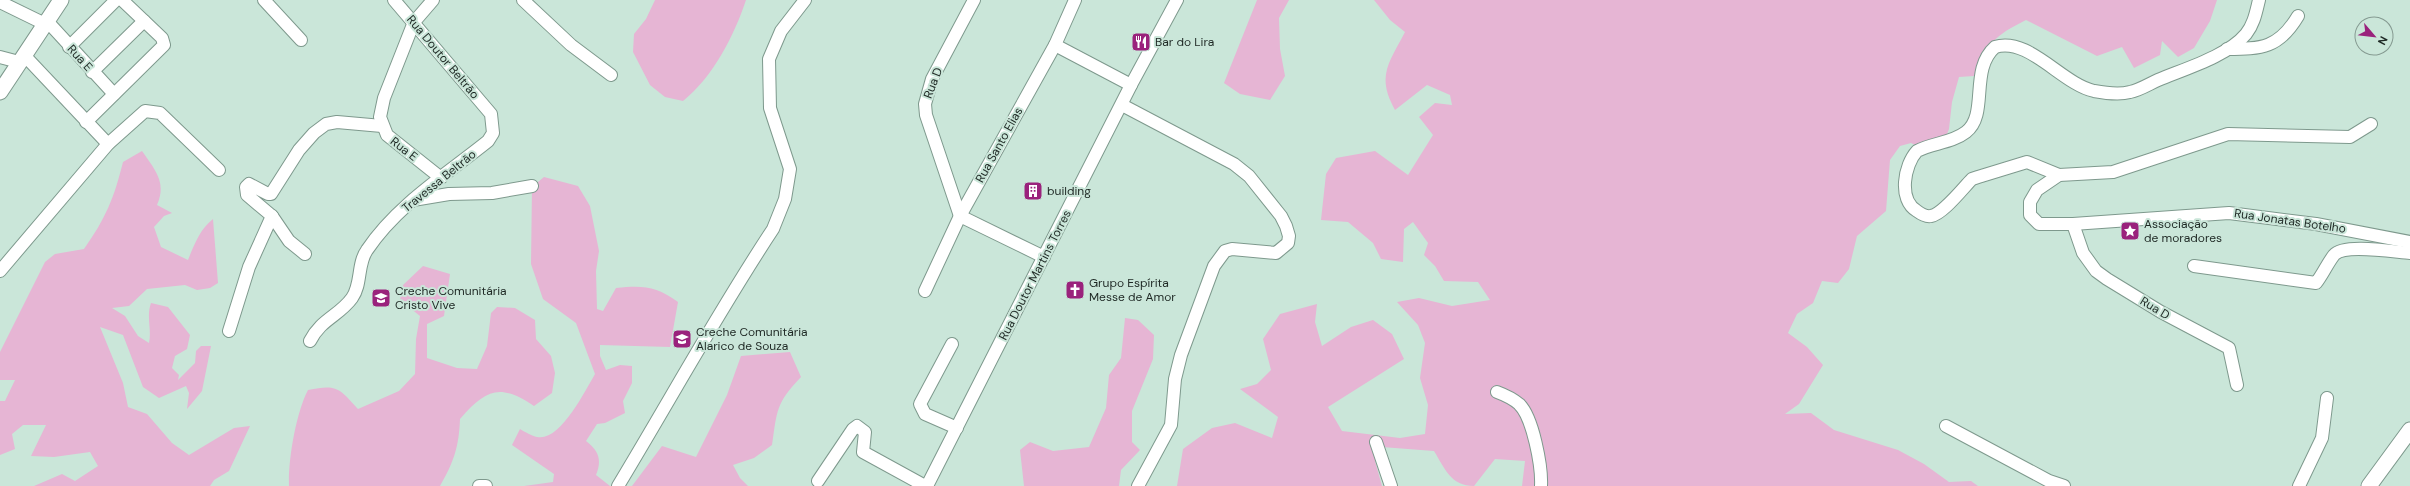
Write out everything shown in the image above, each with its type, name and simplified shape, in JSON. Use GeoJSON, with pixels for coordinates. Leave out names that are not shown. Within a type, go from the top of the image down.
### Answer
{"type":"FeatureCollection","features":[{"type":"Feature","properties":{"kind":"main road"},"geometry":{"type":"LineString","coordinates":[[0,92],[61,0]]}},
{"type":"Feature","properties":{"kind":"main road"},"geometry":{"type":"LineString","coordinates":[[2369,486],[2410,430]]}},
{"type":"Feature","properties":{"kind":"street"},"geometry":{"type":"LineString","coordinates":[[69,47],[116,0]]}},
{"type":"Feature","properties":{"kind":"street"},"geometry":{"type":"LineString","coordinates":[[86,122],[162,48],[164,42],[156,32],[122,0]]}},
{"type":"Feature","properties":{"kind":"street"},"geometry":{"type":"LineString","coordinates":[[264,0],[301,40]]}},
{"type":"Feature","properties":{"kind":"street","name":"Rua Doutor Beltrão"},"geometry":{"type":"LineString","coordinates":[[394,0],[491,114]]}},
{"type":"Feature","properties":{"kind":"street"},"geometry":{"type":"LineString","coordinates":[[414,22],[433,0]]}},
{"type":"Feature","properties":{"kind":"street"},"geometry":{"type":"LineString","coordinates":[[523,0],[571,45],[611,75]]}},
{"type":"Feature","properties":{"kind":"street"},"geometry":{"type":"LineString","coordinates":[[618,486],[660,417],[706,334],[773,229],[780,212],[785,199],[790,169],[770,108],[769,59],[781,30],[805,0]]}},
{"type":"Feature","properties":{"kind":"street","name":"Rua D"},"geometry":{"type":"LineString","coordinates":[[960,216],[926,115],[925,104],[932,79],[974,0]]}},
{"type":"Feature","properties":{"kind":"street","name":"Rua Santo Elias"},"geometry":{"type":"LineString","coordinates":[[925,291],[960,216],[1055,45],[1075,0]]}},
{"type":"Feature","properties":{"kind":"street","name":"Rua Doutor Martins Torres"},"geometry":{"type":"LineString","coordinates":[[926,486],[957,428],[1131,85],[1177,0]]}},
{"type":"Feature","properties":{"kind":"street"},"geometry":{"type":"LineString","coordinates":[[2259,0],[2253,22],[2246,34],[2228,49],[2130,92],[2112,93],[2092,90],[2077,84],[2028,52],[2011,45],[1994,47],[1982,64],[1977,112],[1973,123],[1966,132],[1959,136],[1923,148],[1912,156],[1905,185],[1907,201],[1913,209],[1923,215],[1931,216],[1943,209],[1972,179],[2027,162],[2059,175],[2113,172],[2228,134],[2350,137],[2371,124]]}},
{"type":"Feature","properties":{"kind":"street"},"geometry":{"type":"LineString","coordinates":[[0,2],[46,22]]}},
{"type":"Feature","properties":{"kind":"street"},"geometry":{"type":"LineString","coordinates":[[2228,49],[2254,49],[2272,44],[2284,37],[2298,16]]}},
{"type":"Feature","properties":{"kind":"street"},"geometry":{"type":"LineString","coordinates":[[92,72],[144,21]]}},
{"type":"Feature","properties":{"kind":"street","name":"Rua E"},"geometry":{"type":"LineString","coordinates":[[46,22],[114,94]]}},
{"type":"Feature","properties":{"kind":"street","name":"Rua E"},"geometry":{"type":"LineString","coordinates":[[414,22],[384,98],[380,112],[382,126],[390,139],[441,178]]}},
{"type":"Feature","properties":{"kind":"street"},"geometry":{"type":"LineString","coordinates":[[1055,45],[1131,85]]}},
{"type":"Feature","properties":{"kind":"street"},"geometry":{"type":"LineString","coordinates":[[0,57],[21,59],[108,144]]}},
{"type":"Feature","properties":{"kind":"street"},"geometry":{"type":"LineString","coordinates":[[1122,105],[1242,171],[1281,216],[1289,236],[1288,243],[1276,253],[1232,249],[1225,251],[1214,266],[1181,355],[1175,379],[1172,425],[1138,486]]}},
{"type":"Feature","properties":{"kind":"street"},"geometry":{"type":"LineString","coordinates":[[0,271],[108,144],[145,111],[160,113],[219,170]]}},
{"type":"Feature","properties":{"kind":"street","name":"Travessa Beltrão"},"geometry":{"type":"LineString","coordinates":[[310,341],[322,322],[350,301],[356,292],[366,250],[413,200],[488,141],[493,133],[491,114]]}},
{"type":"Feature","properties":{"kind":"street"},"geometry":{"type":"LineString","coordinates":[[305,254],[289,241],[272,216],[247,195],[246,187],[249,184],[268,194],[274,192],[299,150],[326,124],[337,122],[382,126]]}},
{"type":"Feature","properties":{"kind":"street","name":"Rua Jonatas Botelho"},"geometry":{"type":"LineString","coordinates":[[2059,175],[2037,190],[2030,202],[2030,215],[2039,224],[2073,224],[2229,212],[2316,224],[2410,242]]}},
{"type":"Feature","properties":{"kind":"street"},"geometry":{"type":"LineString","coordinates":[[413,200],[449,194],[492,193],[532,186]]}},
{"type":"Feature","properties":{"kind":"street"},"geometry":{"type":"LineString","coordinates":[[229,331],[250,267],[272,216]]}},
{"type":"Feature","properties":{"kind":"street"},"geometry":{"type":"LineString","coordinates":[[960,216],[1044,257]]}},
{"type":"Feature","properties":{"kind":"street","name":"Rua D"},"geometry":{"type":"LineString","coordinates":[[2073,224],[2083,253],[2096,271],[2161,312],[2229,348],[2238,386]]}},
{"type":"Feature","properties":{"kind":"street"},"geometry":{"type":"LineString","coordinates":[[2194,266],[2316,283],[2325,273],[2335,254],[2342,250],[2360,249],[2410,253]]}},
{"type":"Feature","properties":{"kind":"street"},"geometry":{"type":"LineString","coordinates":[[952,344],[920,404],[925,414],[957,428]]}},
{"type":"Feature","properties":{"kind":"street"},"geometry":{"type":"LineString","coordinates":[[1497,392],[1508,396],[1523,410],[1540,457],[1541,486]]}},
{"type":"Feature","properties":{"kind":"street"},"geometry":{"type":"LineString","coordinates":[[2299,486],[2322,438],[2327,398]]}},
{"type":"Feature","properties":{"kind":"street"},"geometry":{"type":"LineString","coordinates":[[818,481],[853,429],[858,426],[865,432],[863,452],[926,486]]}},
{"type":"Feature","properties":{"kind":"street"},"geometry":{"type":"LineString","coordinates":[[1946,426],[2036,475],[2064,486]]}},
{"type":"Feature","properties":{"kind":"street"},"geometry":{"type":"LineString","coordinates":[[1376,442],[1391,486]]}},
{"type":"Feature","properties":{"kind":"shaded area"},"geometry":{"type":"Polygon","coordinates":[[[655,0],[746,0],[729,41],[713,68],[694,91],[683,101],[665,97],[650,85],[633,52],[634,34],[646,19],[655,0]]]}},
{"type":"Feature","properties":{"kind":"shaded area"},"geometry":{"type":"Polygon","coordinates":[[[1257,0],[1289,0],[1279,18],[1280,49],[1285,76],[1270,100],[1240,94],[1224,83],[1257,0]]]}},
{"type":"Feature","properties":{"kind":"shaded area"},"geometry":{"type":"Polygon","coordinates":[[[1374,0],[2217,0],[2210,21],[2194,48],[2178,57],[2162,41],[2160,55],[2134,68],[2122,47],[2097,56],[2026,20],[1999,36],[1988,48],[1974,76],[1959,77],[1952,102],[1949,129],[1945,139],[1921,148],[1911,143],[1900,146],[1890,160],[1886,211],[1857,236],[1849,269],[1838,283],[1822,281],[1813,303],[1797,314],[1788,333],[1807,347],[1823,365],[1799,404],[1785,414],[1811,413],[1834,430],[1898,450],[1924,464],[1949,482],[1971,481],[1978,486],[1522,486],[1525,461],[1495,459],[1474,486],[1466,485],[1454,480],[1445,470],[1434,451],[1382,447],[1375,461],[1382,486],[1177,486],[1183,449],[1212,428],[1235,423],[1272,438],[1278,417],[1240,389],[1257,384],[1271,370],[1263,339],[1280,314],[1317,304],[1315,322],[1322,346],[1351,327],[1373,320],[1392,334],[1404,359],[1328,407],[1342,431],[1400,438],[1425,434],[1428,405],[1420,378],[1425,343],[1418,325],[1397,302],[1419,298],[1452,306],[1490,300],[1478,282],[1444,281],[1435,266],[1424,255],[1428,243],[1413,222],[1404,229],[1403,262],[1381,259],[1373,243],[1348,222],[1321,220],[1326,174],[1336,158],[1375,151],[1408,175],[1433,135],[1419,117],[1435,103],[1452,105],[1450,95],[1427,85],[1395,110],[1386,88],[1387,70],[1394,52],[1405,32],[1390,20],[1374,0]]]}},
{"type":"Feature","properties":{"kind":"shaded area"},"geometry":{"type":"Polygon","coordinates":[[[142,151],[155,170],[160,183],[161,190],[157,205],[172,213],[164,216],[154,227],[161,247],[188,260],[201,232],[213,219],[218,283],[210,288],[197,290],[185,285],[147,289],[129,306],[112,308],[125,316],[138,336],[149,343],[149,313],[151,303],[168,307],[190,335],[187,349],[175,356],[172,368],[179,375],[178,380],[195,363],[196,351],[201,346],[211,346],[202,391],[187,409],[189,393],[186,386],[159,398],[143,387],[123,335],[100,327],[123,383],[128,407],[147,414],[172,443],[189,455],[234,428],[250,426],[229,471],[214,480],[210,486],[34,486],[62,474],[75,481],[98,466],[90,452],[54,457],[31,456],[46,425],[23,425],[12,434],[15,449],[0,455],[0,401],[5,401],[15,380],[0,380],[0,352],[45,262],[55,254],[84,249],[104,217],[116,186],[123,162],[142,151]]]}},
{"type":"Feature","properties":{"kind":"shaded area"},"geometry":{"type":"Polygon","coordinates":[[[544,177],[578,186],[590,206],[599,251],[596,271],[597,309],[603,311],[616,288],[626,287],[642,287],[656,290],[678,302],[670,347],[600,345],[600,356],[606,370],[620,365],[632,366],[632,383],[623,401],[625,413],[605,423],[597,424],[586,441],[594,448],[598,456],[599,465],[596,475],[610,486],[524,486],[553,482],[554,474],[512,445],[520,429],[537,437],[546,436],[554,432],[571,414],[595,374],[576,323],[543,299],[531,264],[532,187],[544,177]]]}},
{"type":"Feature","properties":{"kind":"shaded area"},"geometry":{"type":"Polygon","coordinates":[[[423,266],[450,274],[444,316],[427,324],[427,358],[457,368],[477,369],[487,346],[491,313],[497,307],[515,308],[535,320],[536,339],[551,356],[555,373],[552,393],[534,406],[512,394],[502,392],[486,396],[478,401],[460,419],[455,454],[440,486],[289,486],[291,450],[296,424],[308,390],[325,387],[337,389],[358,409],[399,391],[415,374],[416,339],[420,316],[400,300],[403,285],[423,266]]]}},
{"type":"Feature","properties":{"kind":"shaded area"},"geometry":{"type":"Polygon","coordinates":[[[1125,318],[1138,320],[1154,335],[1153,359],[1132,411],[1132,442],[1140,450],[1121,470],[1119,486],[1024,486],[1020,450],[1030,442],[1053,451],[1089,447],[1106,408],[1109,375],[1121,358],[1125,318]]]}},
{"type":"Feature","properties":{"kind":"shaded area"},"geometry":{"type":"Polygon","coordinates":[[[790,352],[801,377],[782,401],[779,408],[772,445],[754,458],[733,465],[740,478],[748,486],[632,486],[662,446],[696,457],[727,395],[741,356],[790,352]]]}},
{"type":"Feature","properties":{"kind":"place","name":"Bar do Lira"},"geometry":{"type":"Point","coordinates":[1141,42]}},
{"type":"Feature","properties":{"kind":"place","name":"building"},"geometry":{"type":"Point","coordinates":[1033,191]}},
{"type":"Feature","properties":{"kind":"place","name":"Associação de moradores"},"geometry":{"type":"Point","coordinates":[2130,231]}},
{"type":"Feature","properties":{"kind":"place","name":"Grupo Espírita Messe de Amor"},"geometry":{"type":"Point","coordinates":[1075,290]}},
{"type":"Feature","properties":{"kind":"place","name":"Creche Comunitária Cristo Vive"},"geometry":{"type":"Point","coordinates":[381,298]}},
{"type":"Feature","properties":{"kind":"place","name":"Creche Comunitária Alarico de Souza"},"geometry":{"type":"Point","coordinates":[682,339]}}]}
